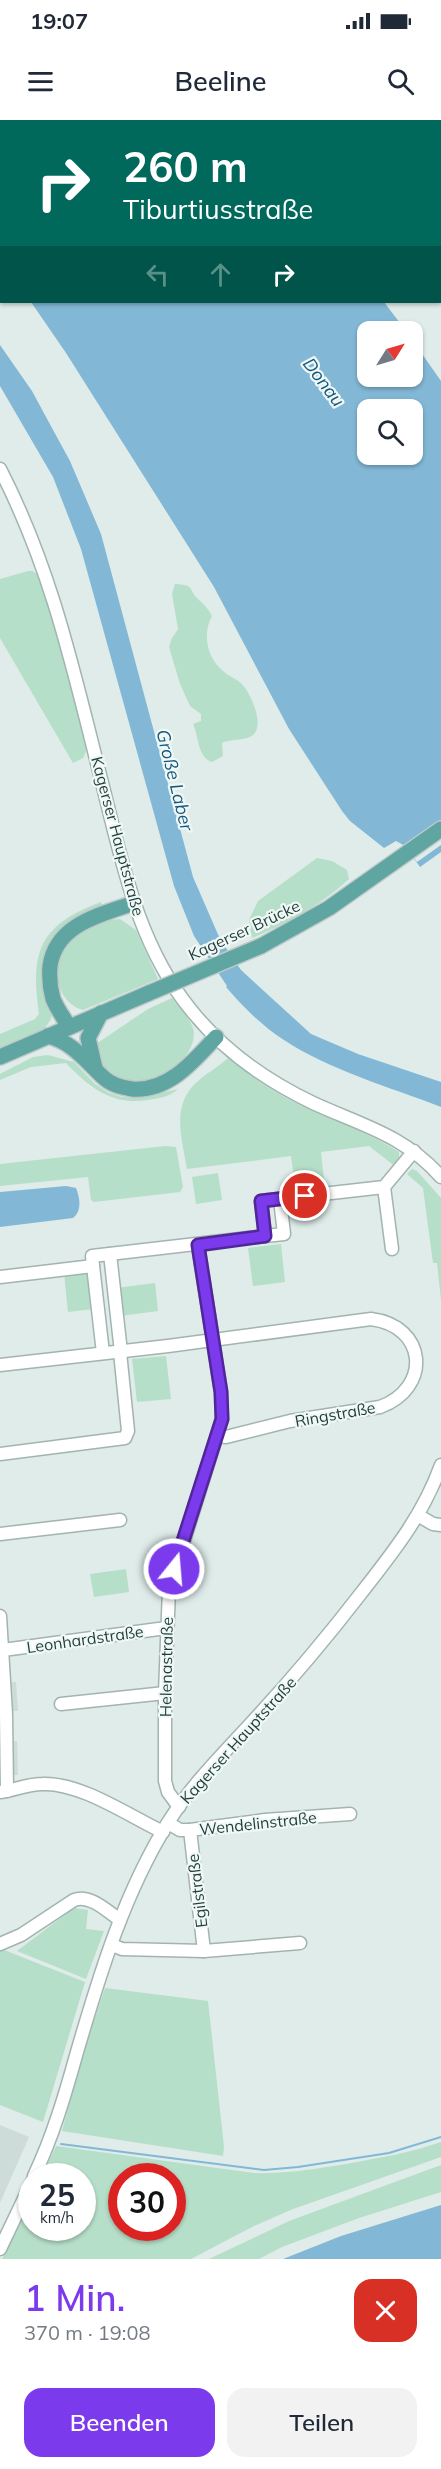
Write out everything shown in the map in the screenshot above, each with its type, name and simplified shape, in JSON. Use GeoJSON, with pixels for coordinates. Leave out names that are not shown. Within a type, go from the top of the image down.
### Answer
{"type":"FeatureCollection","features":[{"type":"Feature","properties":{"kind":"main road","name":"Kagerser Brücke"},"geometry":{"type":"LineString","coordinates":[[0,1056],[261,946],[329,908],[441,829]]}},
{"type":"Feature","properties":{"kind":"main road"},"geometry":{"type":"LineString","coordinates":[[69,1027],[53,998],[50,986],[51,959],[56,948],[62,938],[83,922],[134,903]]}},
{"type":"Feature","properties":{"kind":"main road"},"geometry":{"type":"LineString","coordinates":[[95,1068],[88,1038],[101,1013]]}},
{"type":"Feature","properties":{"kind":"main road"},"geometry":{"type":"LineString","coordinates":[[48,1036],[62,1039],[71,1045],[84,1060],[112,1084],[124,1088],[149,1088],[172,1078],[216,1037]]}},
{"type":"Feature","properties":{"kind":"street","name":"Kagerser Hauptstraße"},"geometry":{"type":"LineString","coordinates":[[0,470],[31,534],[58,610],[134,903],[166,975],[190,1009],[216,1037],[248,1064],[287,1090],[374,1127],[414,1152],[441,1176]]}},
{"type":"Feature","properties":{"kind":"street"},"geometry":{"type":"LineString","coordinates":[[265,1236],[261,1201],[384,1187],[414,1152]]}},
{"type":"Feature","properties":{"kind":"street"},"geometry":{"type":"LineString","coordinates":[[384,1187],[392,1250]]}},
{"type":"Feature","properties":{"kind":"street"},"geometry":{"type":"LineString","coordinates":[[103,1353],[92,1256],[284,1234],[280,1199]]}},
{"type":"Feature","properties":{"kind":"street","name":"Helenastraße"},"geometry":{"type":"LineString","coordinates":[[179,1807],[168,1792],[165,1781],[166,1628],[169,1588],[218,1436],[222,1404],[198,1245]]}},
{"type":"Feature","properties":{"kind":"street"},"geometry":{"type":"LineString","coordinates":[[0,1454],[125,1438],[128,1431],[110,1254]]}},
{"type":"Feature","properties":{"kind":"street"},"geometry":{"type":"LineString","coordinates":[[0,1277],[93,1266]]}},
{"type":"Feature","properties":{"kind":"street","name":"Ringstraße"},"geometry":{"type":"LineString","coordinates":[[0,1365],[120,1352],[371,1319],[382,1320],[404,1332],[415,1350],[415,1374],[410,1385],[393,1402],[380,1407],[299,1420],[226,1437],[218,1436]]}},
{"type":"Feature","properties":{"kind":"street","name":"Kagerser Hauptstraße"},"geometry":{"type":"LineString","coordinates":[[39,2163],[63,2105],[120,1920],[166,1827],[197,1782],[310,1658],[419,1516],[441,1465]]}},
{"type":"Feature","properties":{"kind":"street"},"geometry":{"type":"LineString","coordinates":[[419,1516],[433,1524],[441,1525]]}},
{"type":"Feature","properties":{"kind":"street"},"geometry":{"type":"LineString","coordinates":[[0,1534],[120,1520]]}},
{"type":"Feature","properties":{"kind":"street"},"geometry":{"type":"LineString","coordinates":[[0,1616],[3,1650],[3,1792]]}},
{"type":"Feature","properties":{"kind":"street","name":"Leonhardstraße"},"geometry":{"type":"LineString","coordinates":[[3,1650],[166,1628]]}},
{"type":"Feature","properties":{"kind":"street"},"geometry":{"type":"LineString","coordinates":[[61,1704],[165,1693]]}},
{"type":"Feature","properties":{"kind":"street","name":"Wendelinstraße"},"geometry":{"type":"LineString","coordinates":[[3,1792],[44,1783],[76,1790],[166,1827],[180,1830],[265,1820],[350,1814]]}},
{"type":"Feature","properties":{"kind":"street","name":"Egilstraße"},"geometry":{"type":"LineString","coordinates":[[190,1830],[204,1951]]}},
{"type":"Feature","properties":{"kind":"street"},"geometry":{"type":"LineString","coordinates":[[0,1944],[21,1935],[81,1897],[88,1899],[120,1920]]}},
{"type":"Feature","properties":{"kind":"street","name":"Egilstraße"},"geometry":{"type":"LineString","coordinates":[[112,1945],[122,1949],[204,1951],[300,1943]]}},
{"type":"Feature","properties":{"kind":"street"},"geometry":{"type":"LineString","coordinates":[[0,2249],[18,2211]]}},
{"type":"Feature","properties":{"kind":"shaded area"},"geometry":{"type":"Polygon","coordinates":[[[11,1682],[16,1682],[18,1711],[13,1711],[11,1682]]]}},
{"type":"Feature","properties":{"kind":"shaded area"},"geometry":{"type":"Polygon","coordinates":[[[13,1741],[17,1741],[18,1775],[13,1775],[13,1741]]]}},
{"type":"Feature","properties":{"kind":"shaded area"},"geometry":{"type":"Polygon","coordinates":[[[0,2125],[29,2137],[0,2203],[0,2125]]]}},
{"type":"Feature","properties":{"kind":"green space"},"geometry":{"type":"Polygon","coordinates":[[[33,571],[41,578],[53,611],[88,747],[83,758],[73,763],[0,638],[0,579],[33,571]]]}},
{"type":"Feature","properties":{"kind":"green space"},"geometry":{"type":"Polygon","coordinates":[[[175,584],[189,587],[209,611],[212,616],[207,630],[210,653],[225,673],[240,682],[246,689],[257,717],[258,724],[253,735],[222,743],[223,756],[212,762],[201,751],[193,724],[201,721],[201,714],[190,706],[180,684],[169,647],[178,629],[172,594],[175,584]]]}},
{"type":"Feature","properties":{"kind":"green space"},"geometry":{"type":"Polygon","coordinates":[[[317,858],[332,861],[347,870],[349,879],[303,913],[252,938],[249,920],[258,901],[317,858]]]}},
{"type":"Feature","properties":{"kind":"green space"},"geometry":{"type":"Polygon","coordinates":[[[101,902],[102,906],[61,931],[51,1019],[43,1031],[0,1050],[0,1034],[35,1019],[39,1014],[36,974],[43,943],[64,920],[101,902]]]}},
{"type":"Feature","properties":{"kind":"green space"},"geometry":{"type":"Polygon","coordinates":[[[120,919],[136,930],[158,979],[83,1010],[73,1006],[66,999],[58,980],[60,959],[64,949],[75,936],[87,928],[100,922],[120,919]]]}},
{"type":"Feature","properties":{"kind":"green space"},"geometry":{"type":"Polygon","coordinates":[[[172,998],[193,1028],[192,1043],[184,1058],[170,1070],[153,1079],[134,1082],[117,1078],[104,1066],[96,1044],[148,1009],[172,998]]]}},
{"type":"Feature","properties":{"kind":"green space"},"geometry":{"type":"Polygon","coordinates":[[[48,1055],[74,1062],[95,1084],[109,1093],[122,1097],[139,1098],[178,1089],[156,1099],[123,1100],[102,1093],[83,1080],[66,1063],[31,1067],[0,1080],[0,1074],[33,1057],[48,1055]]]}},
{"type":"Feature","properties":{"kind":"green space"},"geometry":{"type":"Polygon","coordinates":[[[228,1058],[285,1097],[399,1152],[396,1167],[369,1146],[321,1152],[325,1189],[296,1193],[291,1156],[187,1169],[180,1122],[184,1101],[189,1090],[198,1081],[228,1058]]]}},
{"type":"Feature","properties":{"kind":"green space"},"geometry":{"type":"Polygon","coordinates":[[[165,1146],[176,1147],[183,1187],[180,1192],[94,1202],[91,1200],[88,1177],[0,1186],[0,1164],[165,1146]]]}},
{"type":"Feature","properties":{"kind":"green space"},"geometry":{"type":"Polygon","coordinates":[[[412,1169],[417,1171],[441,1198],[441,1300],[437,1263],[433,1263],[423,1188],[407,1174],[412,1169]]]}},
{"type":"Feature","properties":{"kind":"green space"},"geometry":{"type":"Polygon","coordinates":[[[218,1173],[222,1200],[196,1204],[192,1177],[218,1173]]]}},
{"type":"Feature","properties":{"kind":"green space"},"geometry":{"type":"Polygon","coordinates":[[[281,1244],[285,1282],[253,1286],[248,1248],[281,1244]]]}},
{"type":"Feature","properties":{"kind":"green space"},"geometry":{"type":"Polygon","coordinates":[[[87,1271],[90,1274],[94,1309],[68,1312],[64,1273],[87,1271]]]}},
{"type":"Feature","properties":{"kind":"green space"},"geometry":{"type":"Polygon","coordinates":[[[155,1283],[158,1311],[120,1316],[116,1288],[155,1283]]]}},
{"type":"Feature","properties":{"kind":"green space"},"geometry":{"type":"Polygon","coordinates":[[[166,1356],[171,1399],[137,1402],[132,1359],[166,1356]]]}},
{"type":"Feature","properties":{"kind":"green space"},"geometry":{"type":"Polygon","coordinates":[[[126,1569],[129,1592],[94,1597],[90,1574],[126,1569]]]}},
{"type":"Feature","properties":{"kind":"green space"},"geometry":{"type":"Polygon","coordinates":[[[74,1908],[88,1910],[86,1929],[104,1931],[86,1979],[17,1951],[74,1908]]]}},
{"type":"Feature","properties":{"kind":"green space"},"geometry":{"type":"Polygon","coordinates":[[[4,1950],[85,1982],[43,2122],[0,2105],[0,1951],[4,1950]]]}},
{"type":"Feature","properties":{"kind":"green space"},"geometry":{"type":"Polygon","coordinates":[[[105,1988],[208,2001],[224,2147],[223,2156],[62,2131],[84,2050],[105,1988]]]}},
{"type":"Feature","properties":{"kind":"green space"},"geometry":{"type":"Polygon","coordinates":[[[441,2142],[441,2157],[293,2209],[254,2226],[191,2259],[2,2259],[18,2225],[18,2241],[96,2241],[96,2163],[48,2163],[56,2146],[181,2163],[108,2163],[108,2241],[186,2241],[186,2164],[266,2173],[300,2171],[394,2155],[441,2142]]]}},
{"type":"Feature","properties":{"kind":"green space"},"geometry":{"type":"Polygon","coordinates":[[[441,2165],[441,2192],[359,2218],[282,2247],[259,2259],[209,2259],[289,2221],[441,2165]]]}},
{"type":"Feature","properties":{"kind":"water","name":"Donau"},"geometry":{"type":"Polygon","coordinates":[[[32,303],[385,303],[398,321],[357,321],[357,387],[423,387],[423,355],[441,381],[441,852],[420,867],[405,846],[396,841],[384,848],[350,821],[289,729],[214,587],[66,353],[32,303]]]}},
{"type":"Feature","properties":{"kind":"water"},"geometry":{"type":"Polygon","coordinates":[[[0,345],[32,391],[70,461],[101,534],[193,877],[220,939],[241,970],[311,1034],[358,1054],[441,1082],[441,1107],[340,1069],[302,1051],[276,1035],[253,1016],[226,987],[194,936],[174,886],[81,549],[53,477],[0,386],[0,345]]]}},
{"type":"Feature","properties":{"kind":"water"},"geometry":{"type":"Polygon","coordinates":[[[66,1186],[76,1188],[78,1196],[79,1208],[73,1218],[0,1227],[0,1192],[66,1186]]]}},
{"type":"Feature","properties":{"kind":"water"},"geometry":{"type":"Polygon","coordinates":[[[441,2205],[441,2259],[283,2259],[341,2236],[441,2205]]]}},
{"type":"Feature","properties":{"kind":"pier"},"geometry":{"type":"Polygon","coordinates":[[[441,820],[441,845],[417,862],[405,846],[441,820]]]}},
{"type":"Feature","properties":{"kind":"waterway"},"geometry":{"type":"LineString","coordinates":[[61,2144],[264,2170],[389,2153],[441,2137]]}},
{"type":"Feature","properties":{"kind":"route"},"geometry":{"type":"LineString","coordinates":[[174,1569],[222,1419],[221,1392],[198,1245],[265,1236],[261,1201],[305,1196]]}},
{"type":"Feature","properties":{"kind":"water label","name":"Große Laber"},"geometry":{"type":"Point","coordinates":[175,780]}}]}
